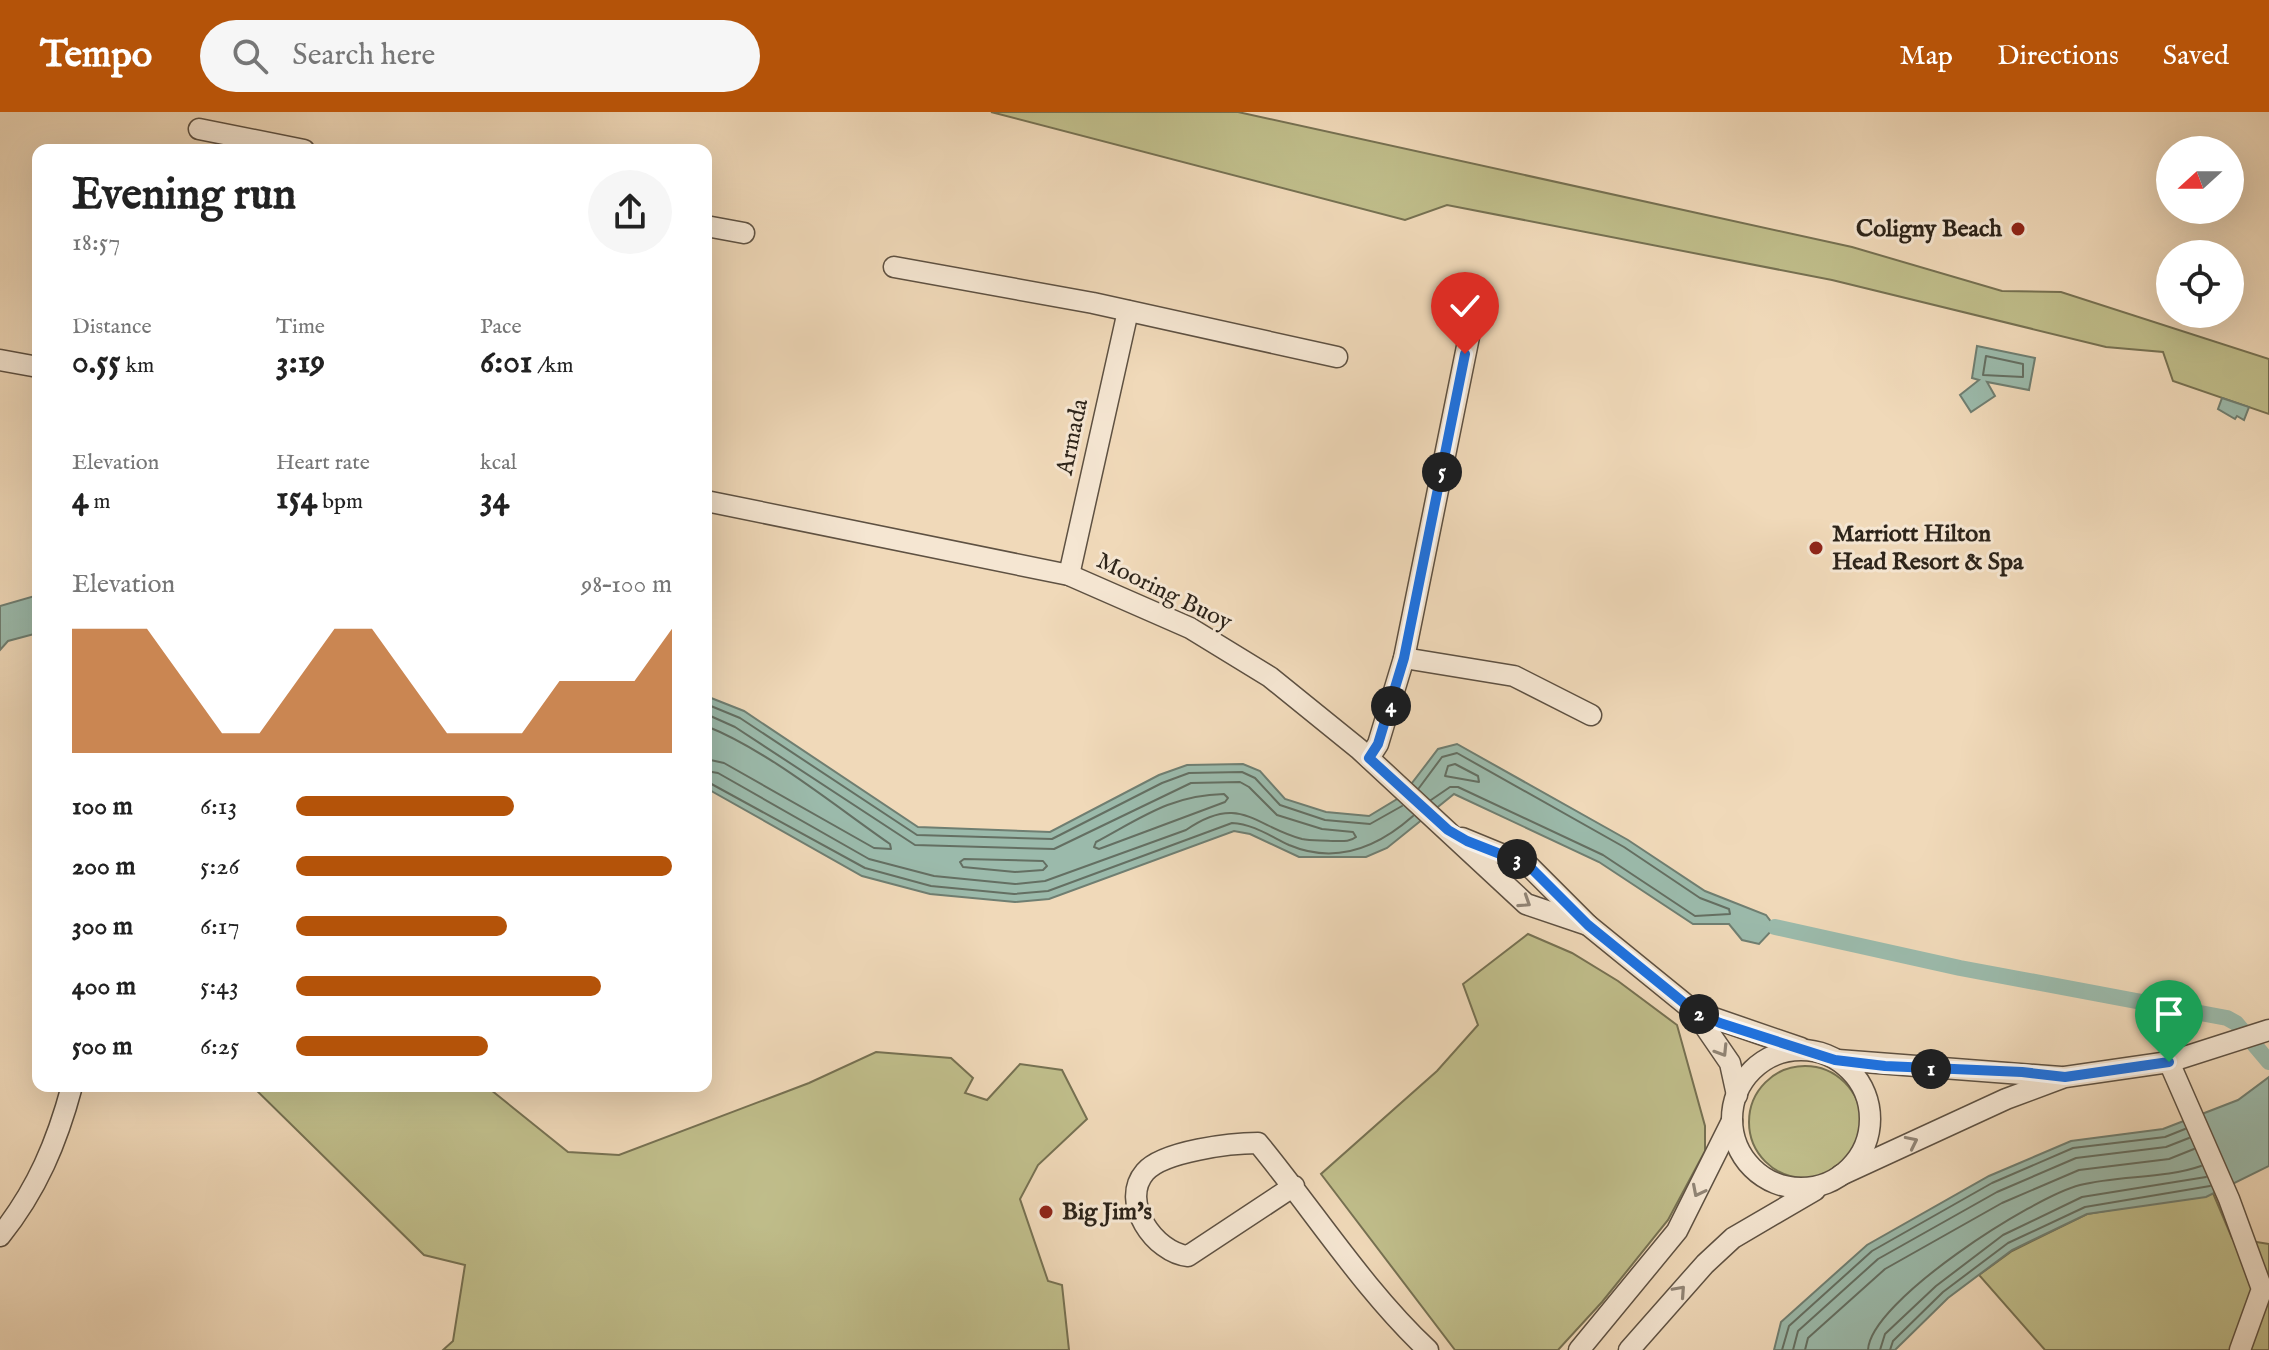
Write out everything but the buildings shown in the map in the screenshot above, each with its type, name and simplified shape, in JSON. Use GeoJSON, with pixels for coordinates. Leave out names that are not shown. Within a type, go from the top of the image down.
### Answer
{"type":"FeatureCollection","features":[{"type":"Feature","properties":{"kind":"street"},"geometry":{"type":"LineString","coordinates":[[199,129],[274,144]]}},
{"type":"Feature","properties":{"kind":"street"},"geometry":{"type":"LineString","coordinates":[[712,227],[744,233]]}},
{"type":"Feature","properties":{"kind":"street"},"geometry":{"type":"LineString","coordinates":[[894,267],[1128,311],[1337,357]]}},
{"type":"Feature","properties":{"kind":"street","name":"Armada"},"geometry":{"type":"LineString","coordinates":[[1069,575],[1128,311]]}},
{"type":"Feature","properties":{"kind":"street"},"geometry":{"type":"LineString","coordinates":[[1369,758],[1378,744],[1404,658],[1474,312]]}},
{"type":"Feature","properties":{"kind":"street"},"geometry":{"type":"LineString","coordinates":[[0,360],[32,366]]}},
{"type":"Feature","properties":{"kind":"street","name":"Mooring Buoy"},"geometry":{"type":"LineString","coordinates":[[712,502],[1069,575],[1190,628],[1270,677],[1369,758],[1448,830],[1494,878],[1526,904],[1588,925]]}},
{"type":"Feature","properties":{"kind":"street"},"geometry":{"type":"LineString","coordinates":[[1404,658],[1514,676],[1591,715]]}},
{"type":"Feature","properties":{"kind":"street","name":"Mooring Buoy"},"geometry":{"type":"LineString","coordinates":[[1448,830],[1467,841],[1528,865],[1588,925],[1695,1012],[1730,1063],[1737,1095]]}},
{"type":"Feature","properties":{"kind":"street","name":"Mooring Buoy"},"geometry":{"type":"LineString","coordinates":[[1695,1012],[1813,1051]]}},
{"type":"Feature","properties":{"kind":"street"},"geometry":{"type":"LineString","coordinates":[[1732,1121],[1745,1159],[1765,1178],[1790,1187],[1817,1187],[2006,1099],[2065,1077],[2169,1062],[2269,1030]]}},
{"type":"Feature","properties":{"kind":"street"},"geometry":{"type":"LineString","coordinates":[[1579,1350],[1677,1231],[1732,1121],[1737,1095],[1750,1074],[1763,1062],[1787,1052],[1813,1051],[1835,1060],[2065,1077]]}},
{"type":"Feature","properties":{"kind":"street"},"geometry":{"type":"LineString","coordinates":[[1629,1350],[1705,1264],[1733,1238],[1835,1179],[1863,1150],[1870,1117],[1860,1084],[1835,1060]]}},
{"type":"Feature","properties":{"kind":"street"},"geometry":{"type":"LineString","coordinates":[[2169,1062],[2229,1199],[2259,1251],[2262,1305],[2240,1350]]}},
{"type":"Feature","properties":{"kind":"street"},"geometry":{"type":"LineString","coordinates":[[0,1236],[23,1207],[44,1169],[60,1132],[70,1092]]}},
{"type":"Feature","properties":{"kind":"street"},"geometry":{"type":"LineString","coordinates":[[1294,1186],[1188,1256],[1173,1255],[1156,1243],[1136,1201],[1137,1186],[1146,1170],[1220,1144],[1258,1143],[1294,1186],[1405,1328],[1428,1350]]}},
{"type":"Feature","properties":{"kind":"shaded area"},"geometry":{"type":"Polygon","coordinates":[[[991,112],[1238,112],[1852,247],[2002,291],[2061,292],[2156,323],[2156,328],[2173,328],[2269,359],[2269,414],[2173,381],[2163,352],[2106,347],[1832,280],[1447,205],[1405,220],[991,112]]]}},
{"type":"Feature","properties":{"kind":"shaded area"},"geometry":{"type":"Polygon","coordinates":[[[1528,934],[1572,953],[1618,981],[1677,1025],[1705,1126],[1705,1151],[1668,1220],[1602,1302],[1558,1350],[1455,1350],[1321,1174],[1437,1071],[1478,1025],[1463,984],[1528,934]]]}},
{"type":"Feature","properties":{"kind":"shaded area"},"geometry":{"type":"Polygon","coordinates":[[[876,1052],[951,1058],[973,1078],[965,1093],[987,1100],[1020,1064],[1062,1070],[1087,1119],[1038,1165],[1020,1199],[1048,1281],[1062,1285],[1069,1350],[443,1350],[453,1341],[465,1265],[424,1255],[258,1092],[493,1092],[568,1152],[619,1155],[809,1083],[876,1052]]]}},
{"type":"Feature","properties":{"kind":"shaded area"},"geometry":{"type":"Polygon","coordinates":[[[1805,1066],[1827,1070],[1845,1082],[1857,1100],[1861,1122],[1857,1144],[1845,1162],[1827,1174],[1805,1178],[1783,1174],[1765,1162],[1753,1144],[1749,1122],[1753,1100],[1765,1082],[1783,1070],[1805,1066]]]}},
{"type":"Feature","properties":{"kind":"shaded area"},"geometry":{"type":"Polygon","coordinates":[[[2213,1193],[2232,1238],[2269,1244],[2269,1350],[2045,1350],[1979,1275],[2012,1251],[2087,1214],[2213,1193]]]}},
{"type":"Feature","properties":{"kind":"water"},"geometry":{"type":"Polygon","coordinates":[[[1977,346],[2035,358],[2029,390],[1987,382],[1995,396],[1971,412],[1960,395],[1979,380],[1972,378],[1977,346]]]}},
{"type":"Feature","properties":{"kind":"water"},"geometry":{"type":"Polygon","coordinates":[[[2222,398],[2249,407],[2244,420],[2237,416],[2235,419],[2218,409],[2222,398]]]}},
{"type":"Feature","properties":{"kind":"water"},"geometry":{"type":"Polygon","coordinates":[[[32,597],[32,635],[8,641],[0,650],[0,606],[32,597]]]}},
{"type":"Feature","properties":{"kind":"water"},"geometry":{"type":"Polygon","coordinates":[[[712,698],[744,711],[918,827],[1050,832],[1159,775],[1187,765],[1243,764],[1260,771],[1285,799],[1326,812],[1369,816],[1402,796],[1438,749],[1457,744],[1628,840],[1705,891],[1766,915],[1775,927],[1759,944],[1742,940],[1729,924],[1693,924],[1599,862],[1454,794],[1387,848],[1366,857],[1299,857],[1250,834],[1234,831],[1049,899],[1015,902],[930,894],[862,876],[712,791],[712,698]]]}},
{"type":"Feature","properties":{"kind":"water"},"geometry":{"type":"Polygon","coordinates":[[[2269,1077],[2269,1166],[2206,1197],[2087,1214],[2012,1250],[1948,1298],[1895,1350],[1774,1350],[1781,1322],[1867,1245],[1989,1176],[2071,1141],[2163,1129],[2238,1100],[2269,1077]]]}},
{"type":"Feature","properties":{"kind":"waterway"},"geometry":{"type":"LineString","coordinates":[[1775,927],[1960,968],[2227,1018],[2236,1023],[2269,1062]]}},
{"type":"Feature","properties":{"kind":"place","name":"Coligny Beach"},"geometry":{"type":"Point","coordinates":[2018,229]}},
{"type":"Feature","properties":{"kind":"place","name":"Marriott Hilton Head Resort & Spa"},"geometry":{"type":"Point","coordinates":[1816,548]}},
{"type":"Feature","properties":{"kind":"place","name":"Big Jim's"},"geometry":{"type":"Point","coordinates":[1046,1212]}},
{"type":"Feature","properties":{"kind":"route"},"geometry":{"type":"LineString","coordinates":[[1465,354],[1404,658],[1390,710],[1378,744],[1369,758],[1448,830],[1467,841],[1503,852],[1528,865],[1553,886],[1588,925],[1695,1012],[1720,1023],[1835,1060],[1885,1066],[2065,1077],[2169,1062]]}}]}
